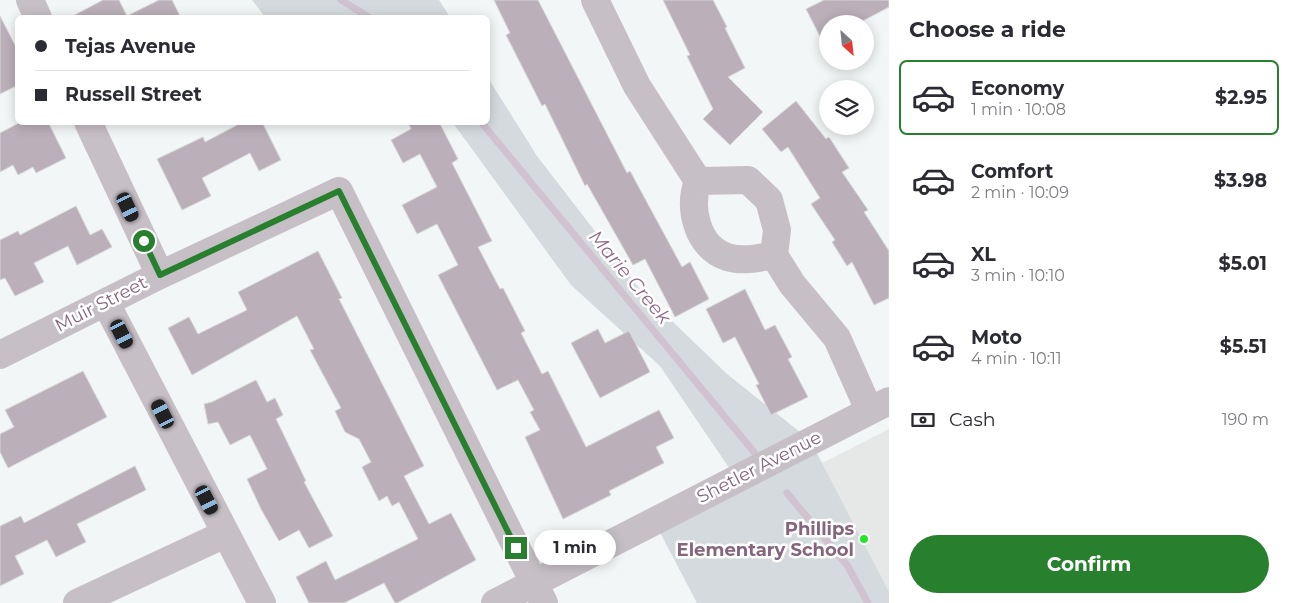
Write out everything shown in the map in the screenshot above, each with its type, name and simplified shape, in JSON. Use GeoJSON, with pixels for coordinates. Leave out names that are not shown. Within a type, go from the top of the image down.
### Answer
{"type":"FeatureCollection","features":[{"type":"Feature","properties":{"kind":"street"},"geometry":{"type":"LineString","coordinates":[[30,0],[37,15]]}},
{"type":"Feature","properties":{"kind":"street"},"geometry":{"type":"LineString","coordinates":[[595,0],[637,86],[698,181]]}},
{"type":"Feature","properties":{"kind":"street"},"geometry":{"type":"LineString","coordinates":[[89,125],[160,275]]}},
{"type":"Feature","properties":{"kind":"street"},"geometry":{"type":"LineString","coordinates":[[698,181],[748,180],[769,200],[777,230],[774,255],[792,284],[838,338],[879,405]]}},
{"type":"Feature","properties":{"kind":"street"},"geometry":{"type":"LineString","coordinates":[[698,181],[692,196],[696,222],[707,246],[727,257],[751,260],[774,255]]}},
{"type":"Feature","properties":{"kind":"street","name":"Muir Street"},"geometry":{"type":"LineString","coordinates":[[0,355],[160,275],[339,191],[539,593]]}},
{"type":"Feature","properties":{"kind":"street"},"geometry":{"type":"LineString","coordinates":[[106,302],[262,603]]}},
{"type":"Feature","properties":{"kind":"street","name":"Shetler Avenue"},"geometry":{"type":"LineString","coordinates":[[496,603],[539,593],[879,405]]}},
{"type":"Feature","properties":{"kind":"street"},"geometry":{"type":"LineString","coordinates":[[77,603],[225,534]]}},
{"type":"Feature","properties":{"kind":"shaded area"},"geometry":{"type":"Polygon","coordinates":[[[252,0],[439,0],[449,15],[263,15],[252,0]]]}},
{"type":"Feature","properties":{"kind":"shaded area"},"geometry":{"type":"Polygon","coordinates":[[[490,81],[537,156],[642,292],[727,374],[810,440],[889,592],[889,603],[697,603],[654,521],[736,478],[660,366],[571,285],[454,125],[490,125],[490,81]]]}},
{"type":"Feature","properties":{"kind":"shaded area","name":"Phillips Elementary School"},"geometry":{"type":"Polygon","coordinates":[[[889,429],[889,603],[801,474],[889,429]]]}},
{"type":"Feature","properties":{"kind":"building"},"geometry":{"type":"Polygon","coordinates":[[[103,0],[119,0],[126,15],[75,15],[103,0]]]}},
{"type":"Feature","properties":{"kind":"building"},"geometry":{"type":"Polygon","coordinates":[[[159,0],[172,0],[180,15],[129,15],[159,0]]]}},
{"type":"Feature","properties":{"kind":"building"},"geometry":{"type":"Polygon","coordinates":[[[494,0],[538,0],[627,173],[630,171],[682,267],[690,262],[709,299],[675,317],[645,259],[633,265],[587,184],[585,186],[545,104],[542,106],[506,35],[510,33],[494,0]]]}},
{"type":"Feature","properties":{"kind":"building"},"geometry":{"type":"Polygon","coordinates":[[[663,0],[713,0],[727,27],[725,28],[745,68],[728,77],[763,112],[730,145],[703,119],[713,109],[687,56],[690,55],[663,0]]]}},
{"type":"Feature","properties":{"kind":"building"},"geometry":{"type":"Polygon","coordinates":[[[824,0],[889,0],[889,7],[874,15],[819,15],[819,34],[806,9],[824,0]]]}},
{"type":"Feature","properties":{"kind":"building"},"geometry":{"type":"Polygon","coordinates":[[[0,16],[15,45],[15,86],[0,94],[0,16]]]}},
{"type":"Feature","properties":{"kind":"building"},"geometry":{"type":"Polygon","coordinates":[[[796,101],[819,130],[819,135],[823,135],[826,139],[829,137],[849,168],[842,172],[868,210],[864,212],[889,251],[889,298],[874,305],[852,262],[847,266],[832,242],[835,240],[811,204],[820,198],[788,147],[781,152],[762,129],[796,101]]]}},
{"type":"Feature","properties":{"kind":"building"},"geometry":{"type":"Polygon","coordinates":[[[15,125],[50,125],[66,158],[36,173],[33,167],[18,175],[13,165],[0,172],[0,133],[15,125]]]}},
{"type":"Feature","properties":{"kind":"building"},"geometry":{"type":"Polygon","coordinates":[[[237,125],[264,125],[281,160],[259,171],[250,153],[202,178],[211,196],[182,210],[157,159],[203,137],[205,142],[237,125]]]}},
{"type":"Feature","properties":{"kind":"building"},"geometry":{"type":"Polygon","coordinates":[[[409,125],[441,125],[458,159],[452,163],[492,241],[478,247],[500,289],[503,288],[525,331],[521,333],[542,374],[548,371],[586,447],[659,410],[674,438],[656,447],[664,463],[609,491],[611,495],[563,519],[525,437],[540,430],[530,412],[534,410],[518,380],[497,390],[438,275],[458,265],[437,224],[417,234],[402,205],[437,187],[420,154],[403,163],[391,140],[411,129],[409,125]]]}},
{"type":"Feature","properties":{"kind":"building"},"geometry":{"type":"Polygon","coordinates":[[[76,206],[90,235],[102,229],[112,247],[77,265],[68,246],[34,263],[44,282],[15,296],[5,278],[0,280],[0,240],[18,231],[20,235],[76,206]]]}},
{"type":"Feature","properties":{"kind":"building"},"geometry":{"type":"Polygon","coordinates":[[[318,251],[342,298],[339,299],[424,466],[404,476],[429,524],[451,513],[476,560],[397,603],[395,603],[384,583],[344,603],[309,603],[296,577],[326,561],[335,580],[418,539],[399,502],[392,506],[387,496],[379,501],[362,467],[371,462],[359,439],[345,432],[335,411],[341,408],[310,350],[314,349],[297,316],[192,375],[168,328],[189,317],[198,334],[247,310],[238,292],[318,251]]]}},
{"type":"Feature","properties":{"kind":"building"},"geometry":{"type":"Polygon","coordinates":[[[745,289],[765,330],[775,325],[792,357],[788,359],[808,397],[771,415],[756,385],[759,384],[735,337],[723,343],[706,309],[745,289]]]}},
{"type":"Feature","properties":{"kind":"building"},"geometry":{"type":"Polygon","coordinates":[[[598,329],[605,343],[629,331],[650,372],[600,398],[571,343],[598,329]]]}},
{"type":"Feature","properties":{"kind":"building"},"geometry":{"type":"Polygon","coordinates":[[[83,371],[107,417],[8,468],[0,452],[0,434],[14,427],[5,410],[83,371]]]}},
{"type":"Feature","properties":{"kind":"building"},"geometry":{"type":"Polygon","coordinates":[[[256,380],[267,402],[275,398],[283,415],[276,419],[306,481],[304,482],[333,536],[309,548],[299,530],[279,541],[261,509],[247,479],[267,469],[250,435],[230,445],[218,422],[208,424],[204,404],[212,402],[256,380]]]}},
{"type":"Feature","properties":{"kind":"building"},"geometry":{"type":"Polygon","coordinates":[[[135,466],[146,490],[77,524],[86,542],[56,557],[47,540],[15,556],[24,574],[0,586],[0,526],[21,516],[24,523],[135,466]]]}},
{"type":"Feature","properties":{"kind":"waterway","name":"Marie Creek"},"geometry":{"type":"LineString","coordinates":[[341,0],[365,15]]}},
{"type":"Feature","properties":{"kind":"waterway","name":"Marie Creek"},"geometry":{"type":"LineString","coordinates":[[483,125],[754,452]]}},
{"type":"Feature","properties":{"kind":"waterway","name":"Marie Creek"},"geometry":{"type":"LineString","coordinates":[[787,493],[847,565],[868,603]]}},
{"type":"Feature","properties":{"kind":"place","name":"Phillips Elementary School"},"geometry":{"type":"Point","coordinates":[864,539]}},
{"type":"Feature","properties":{"kind":"route"},"geometry":{"type":"LineString","coordinates":[[144,241],[160,275],[339,191],[516,548]]}}]}
